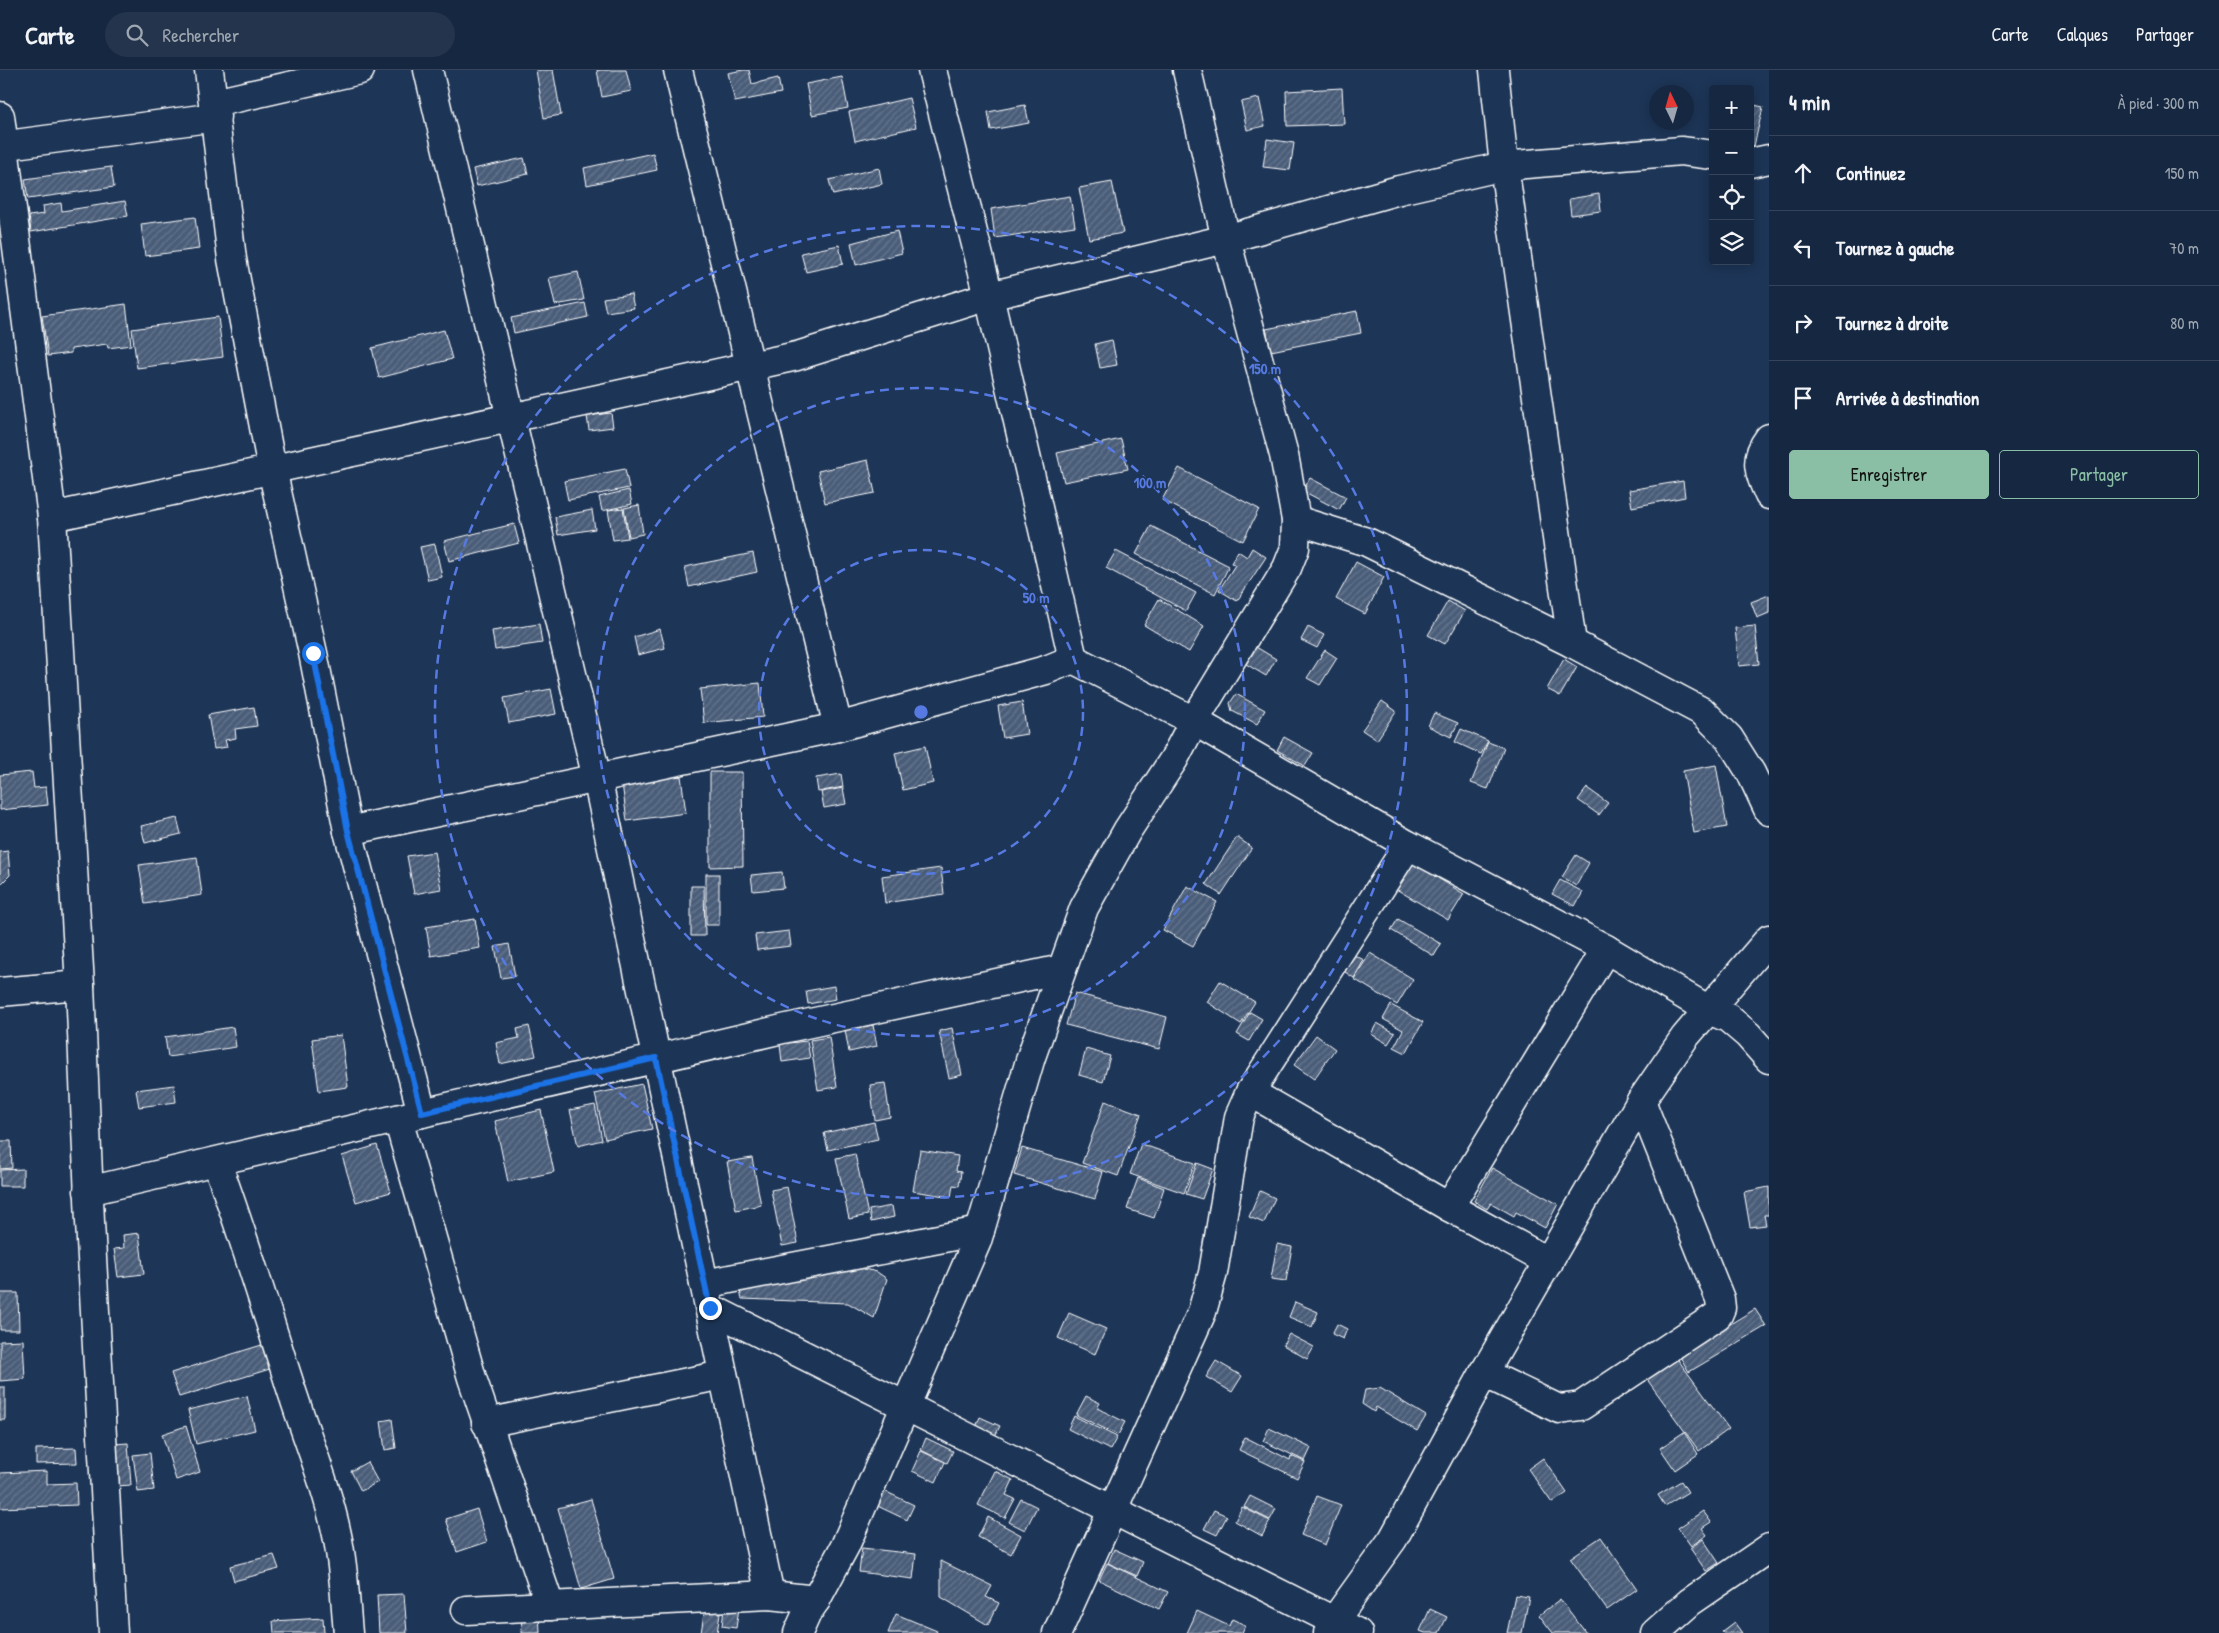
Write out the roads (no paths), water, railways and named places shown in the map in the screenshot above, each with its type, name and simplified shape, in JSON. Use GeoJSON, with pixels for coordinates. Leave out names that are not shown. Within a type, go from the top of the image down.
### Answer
{"type":"FeatureCollection","features":[{"type":"Feature","properties":{"kind":"street"},"geometry":{"type":"LineString","coordinates":[[209,70],[232,259],[272,469],[313,653],[348,831],[410,1116],[486,1423],[550,1606]]}},
{"type":"Feature","properties":{"kind":"street"},"geometry":{"type":"LineString","coordinates":[[2,146],[215,110],[360,70]]}},
{"type":"Feature","properties":{"kind":"street"},"geometry":{"type":"LineString","coordinates":[[428,70],[597,778],[770,1595]]}},
{"type":"Feature","properties":{"kind":"street"},"geometry":{"type":"LineString","coordinates":[[678,70],[838,727]]}},
{"type":"Feature","properties":{"kind":"street"},"geometry":{"type":"LineString","coordinates":[[932,70],[989,296],[1073,659]]}},
{"type":"Feature","properties":{"kind":"street"},"geometry":{"type":"LineString","coordinates":[[798,1633],[807,1613],[845,1546],[980,1232],[1031,1057],[1084,908],[1127,831],[1174,759],[1194,721],[1287,568],[1295,548],[1296,520],[1284,455],[1226,239],[1187,70]]}},
{"type":"Feature","properties":{"kind":"street"},"geometry":{"type":"LineString","coordinates":[[1494,70],[1504,166],[1572,643]]}},
{"type":"Feature","properties":{"kind":"street"},"geometry":{"type":"LineString","coordinates":[[0,116],[2,146],[52,517],[80,985],[88,1191],[113,1633]]}},
{"type":"Feature","properties":{"kind":"street"},"geometry":{"type":"LineString","coordinates":[[52,517],[797,356],[989,296],[1226,239],[1399,190],[1504,166],[1681,151],[1709,154]]}},
{"type":"Feature","properties":{"kind":"street"},"geometry":{"type":"LineString","coordinates":[[1754,162],[1769,159]]}},
{"type":"Feature","properties":{"kind":"street"},"geometry":{"type":"LineString","coordinates":[[1769,438],[1760,450],[1759,470],[1769,495]]}},
{"type":"Feature","properties":{"kind":"street"},"geometry":{"type":"LineString","coordinates":[[1296,520],[1367,542],[1572,643],[1703,712],[1729,738],[1751,773],[1769,810]]}},
{"type":"Feature","properties":{"kind":"street"},"geometry":{"type":"LineString","coordinates":[[348,831],[838,727],[1046,670],[1073,659],[1194,721],[1408,845],[1606,949],[1709,1010],[1728,1018],[1748,1035],[1769,1059]]}},
{"type":"Feature","properties":{"kind":"street"},"geometry":{"type":"LineString","coordinates":[[1057,1633],[1202,1312],[1213,1273],[1239,1117],[1250,1092],[1408,845]]}},
{"type":"Feature","properties":{"kind":"street"},"geometry":{"type":"LineString","coordinates":[[1331,1627],[1393,1539],[1484,1374],[1640,1100],[1685,1037],[1769,939]]}},
{"type":"Feature","properties":{"kind":"street"},"geometry":{"type":"LineString","coordinates":[[1449,1207],[1606,949]]}},
{"type":"Feature","properties":{"kind":"street"},"geometry":{"type":"LineString","coordinates":[[88,1191],[217,1163],[656,1058],[1062,969]]}},
{"type":"Feature","properties":{"kind":"street"},"geometry":{"type":"LineString","coordinates":[[0,992],[80,985]]}},
{"type":"Feature","properties":{"kind":"street"},"geometry":{"type":"LineString","coordinates":[[1250,1092],[1449,1207],[1549,1262]]}},
{"type":"Feature","properties":{"kind":"street"},"geometry":{"type":"LineString","coordinates":[[1484,1374],[1559,1409],[1582,1406],[1718,1315],[1721,1308],[1720,1299],[1640,1100]]}},
{"type":"Feature","properties":{"kind":"street"},"geometry":{"type":"LineString","coordinates":[[217,1163],[325,1488],[338,1535],[344,1574],[348,1633]]}},
{"type":"Feature","properties":{"kind":"street"},"geometry":{"type":"LineString","coordinates":[[707,1296],[980,1232]]}},
{"type":"Feature","properties":{"kind":"street"},"geometry":{"type":"LineString","coordinates":[[707,1296],[905,1405],[1112,1509],[1331,1627],[1358,1633]]}},
{"type":"Feature","properties":{"kind":"street"},"geometry":{"type":"LineString","coordinates":[[486,1423],[723,1374]]}},
{"type":"Feature","properties":{"kind":"street"},"geometry":{"type":"LineString","coordinates":[[1655,1633],[1690,1602],[1769,1548]]}},
{"type":"Feature","properties":{"kind":"street"},"geometry":{"type":"LineString","coordinates":[[466,1610],[770,1595],[816,1600]]}}]}
